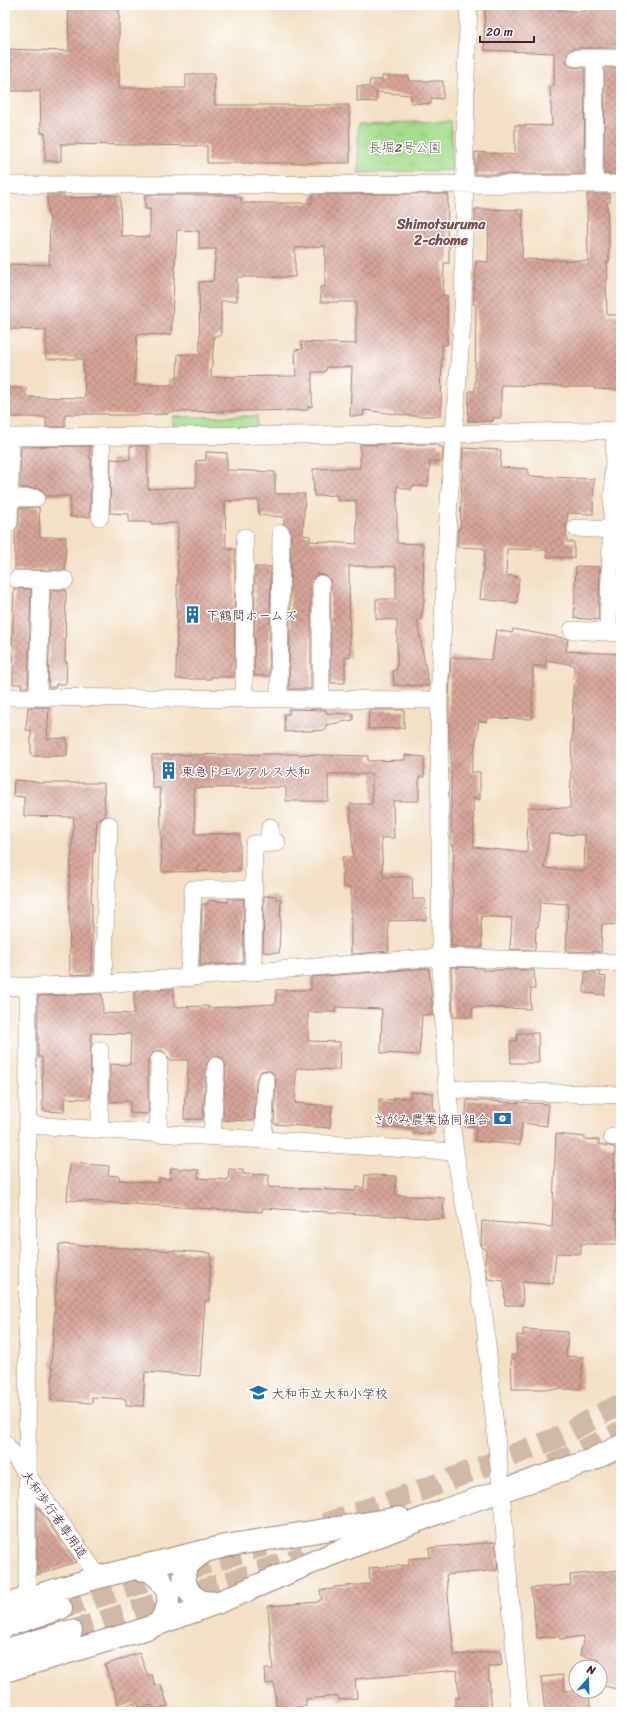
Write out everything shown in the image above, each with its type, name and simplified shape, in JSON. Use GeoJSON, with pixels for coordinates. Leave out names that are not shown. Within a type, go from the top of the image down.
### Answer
{"type":"FeatureCollection","features":[{"type":"Feature","properties":{"kind":"highway"},"geometry":{"type":"LineString","coordinates":[[5,1671],[139,1631],[217,1603],[330,1555],[445,1510],[589,1461],[621,1446]]}},
{"type":"Feature","properties":{"kind":"highway"},"geometry":{"type":"LineString","coordinates":[[589,1461],[621,1457]]}},
{"type":"Feature","properties":{"kind":"highway"},"geometry":{"type":"LineString","coordinates":[[5,1605],[134,1568],[225,1546],[445,1510]]}},
{"type":"Feature","properties":{"kind":"highway"},"geometry":{"type":"LineString","coordinates":[[204,1552],[188,1564],[185,1579],[187,1588],[192,1596],[202,1602],[217,1603]]}},
{"type":"Feature","properties":{"kind":"highway"},"geometry":{"type":"LineString","coordinates":[[134,1568],[150,1571],[160,1580],[168,1593],[168,1606],[159,1624]]}},
{"type":"Feature","properties":{"kind":"highway"},"geometry":{"type":"LineString","coordinates":[[5,1626],[61,1608]]}},
{"type":"Feature","properties":{"kind":"highway"},"geometry":{"type":"LineString","coordinates":[[5,1650],[71,1631]]}},
{"type":"Feature","properties":{"kind":"street"},"geometry":{"type":"LineString","coordinates":[[469,5],[466,74],[466,184],[463,309],[443,599],[439,700],[441,957],[447,1089],[455,1152],[484,1315],[520,1712]]}},
{"type":"Feature","properties":{"kind":"street"},"geometry":{"type":"LineString","coordinates":[[576,58],[621,58]]}},
{"type":"Feature","properties":{"kind":"street"},"geometry":{"type":"LineString","coordinates":[[594,184],[595,58]]}},
{"type":"Feature","properties":{"kind":"street"},"geometry":{"type":"LineString","coordinates":[[5,185],[621,184]]}},
{"type":"Feature","properties":{"kind":"street"},"geometry":{"type":"LineString","coordinates":[[9,523],[7,498],[8,437],[454,434],[618,430],[612,530],[614,632],[572,630]]}},
{"type":"Feature","properties":{"kind":"street"},"geometry":{"type":"LineString","coordinates":[[100,517],[102,436]]}},
{"type":"Feature","properties":{"kind":"street"},"geometry":{"type":"LineString","coordinates":[[7,498],[36,498]]}},
{"type":"Feature","properties":{"kind":"street"},"geometry":{"type":"LineString","coordinates":[[576,528],[612,530]]}},
{"type":"Feature","properties":{"kind":"street"},"geometry":{"type":"LineString","coordinates":[[278,699],[281,533]]}},
{"type":"Feature","properties":{"kind":"street"},"geometry":{"type":"LineString","coordinates":[[244,699],[245,537]]}},
{"type":"Feature","properties":{"kind":"street"},"geometry":{"type":"LineString","coordinates":[[17,579],[65,580]]}},
{"type":"Feature","properties":{"kind":"street"},"geometry":{"type":"LineString","coordinates":[[38,697],[41,580]]}},
{"type":"Feature","properties":{"kind":"street"},"geometry":{"type":"LineString","coordinates":[[320,699],[321,584]]}},
{"type":"Feature","properties":{"kind":"street"},"geometry":{"type":"LineString","coordinates":[[5,697],[439,700]]}},
{"type":"Feature","properties":{"kind":"street"},"geometry":{"type":"LineString","coordinates":[[103,984],[109,825]]}},
{"type":"Feature","properties":{"kind":"street"},"geometry":{"type":"LineString","coordinates":[[253,972],[254,844],[272,838]]}},
{"type":"Feature","properties":{"kind":"street"},"geometry":{"type":"LineString","coordinates":[[188,978],[193,888],[253,889]]}},
{"type":"Feature","properties":{"kind":"street"},"geometry":{"type":"LineString","coordinates":[[5,987],[103,984],[441,957],[621,963]]}},
{"type":"Feature","properties":{"kind":"street"},"geometry":{"type":"LineString","coordinates":[[27,1598],[28,987]]}},
{"type":"Feature","properties":{"kind":"street"},"geometry":{"type":"LineString","coordinates":[[100,1050],[100,1129]]}},
{"type":"Feature","properties":{"kind":"street"},"geometry":{"type":"LineString","coordinates":[[158,1133],[159,1060]]}},
{"type":"Feature","properties":{"kind":"street"},"geometry":{"type":"LineString","coordinates":[[212,1136],[216,1066]]}},
{"type":"Feature","properties":{"kind":"street"},"geometry":{"type":"LineString","coordinates":[[263,1140],[266,1080]]}},
{"type":"Feature","properties":{"kind":"street"},"geometry":{"type":"LineString","coordinates":[[447,1089],[621,1095]]}},
{"type":"Feature","properties":{"kind":"street"},"geometry":{"type":"LineString","coordinates":[[28,1125],[455,1152]]}},
{"type":"Feature","properties":{"kind":"street","name":"大和歩行者専用道"},"geometry":{"type":"LineString","coordinates":[[5,1443],[91,1566]]}},
{"type":"Feature","properties":{"kind":"green space","name":"長堀2号公園"},"geometry":{"type":"Polygon","coordinates":[[[451,121],[453,170],[359,173],[358,124],[451,121]]]}},
{"type":"Feature","properties":{"kind":"green space"},"geometry":{"type":"Polygon","coordinates":[[[257,416],[257,428],[173,428],[173,417],[257,416]]]}},
{"type":"Feature","properties":{"kind":"building"},"geometry":{"type":"Polygon","coordinates":[[[68,5],[119,5],[119,88],[186,88],[186,74],[214,74],[215,105],[349,105],[350,163],[207,163],[207,146],[61,144],[61,161],[45,161],[45,133],[41,133],[40,91],[5,91],[5,49],[69,51],[68,5]]]}},
{"type":"Feature","properties":{"kind":"building"},"geometry":{"type":"Polygon","coordinates":[[[542,5],[559,5],[559,10],[586,12],[586,5],[621,5],[621,48],[576,48],[571,50],[566,58],[567,63],[571,67],[585,68],[584,174],[475,174],[475,152],[515,155],[515,125],[552,126],[550,86],[554,86],[554,53],[484,50],[485,8],[516,9],[516,6],[542,8],[542,5]]]}},
{"type":"Feature","properties":{"kind":"building"},"geometry":{"type":"Polygon","coordinates":[[[605,68],[621,68],[621,174],[604,174],[605,68]]]}},
{"type":"Feature","properties":{"kind":"building"},"geometry":{"type":"Polygon","coordinates":[[[382,76],[409,76],[408,81],[443,81],[443,99],[431,98],[431,104],[411,103],[411,95],[376,92],[377,102],[357,101],[357,86],[369,87],[370,80],[382,80],[382,76]]]}},
{"type":"Feature","properties":{"kind":"building"},"geometry":{"type":"Polygon","coordinates":[[[448,194],[447,241],[449,241],[449,263],[444,263],[443,296],[447,295],[447,345],[442,345],[441,416],[412,416],[364,410],[363,416],[350,416],[352,367],[327,367],[325,372],[312,372],[312,407],[308,406],[308,410],[168,412],[168,414],[130,415],[65,414],[65,427],[46,427],[46,417],[5,417],[5,388],[26,388],[26,397],[85,398],[83,359],[46,359],[46,330],[5,329],[5,264],[49,265],[50,216],[48,216],[47,195],[64,195],[64,198],[100,197],[100,195],[120,196],[121,236],[150,237],[150,209],[145,209],[145,195],[236,195],[235,197],[242,198],[241,203],[312,203],[312,195],[448,194]],[[177,230],[171,335],[137,334],[134,385],[172,385],[172,378],[177,378],[178,354],[200,355],[199,282],[213,281],[216,249],[199,249],[199,231],[177,230]],[[325,246],[295,248],[295,277],[237,277],[237,301],[221,301],[221,336],[214,336],[211,377],[296,376],[295,350],[303,349],[300,342],[356,344],[356,302],[321,302],[320,287],[325,287],[325,246]]]}},
{"type":"Feature","properties":{"kind":"building"},"geometry":{"type":"Polygon","coordinates":[[[587,194],[610,194],[610,202],[607,202],[609,262],[607,262],[608,279],[606,279],[607,315],[621,315],[621,390],[594,389],[594,387],[501,385],[501,418],[493,418],[493,421],[468,421],[469,391],[475,391],[476,304],[473,304],[476,261],[488,262],[489,226],[475,225],[475,209],[523,210],[522,259],[588,261],[587,194]]]}},
{"type":"Feature","properties":{"kind":"building"},"geometry":{"type":"Polygon","coordinates":[[[438,444],[438,447],[443,447],[442,462],[430,461],[428,486],[412,486],[411,490],[397,486],[397,543],[423,544],[424,600],[421,620],[417,620],[429,686],[394,685],[393,670],[397,670],[397,620],[376,619],[376,599],[396,599],[396,567],[349,566],[350,658],[345,657],[345,683],[331,683],[330,579],[321,574],[316,575],[311,584],[311,689],[289,689],[291,533],[289,528],[284,524],[284,517],[259,515],[258,500],[225,501],[226,549],[235,549],[234,677],[211,677],[211,679],[176,679],[178,523],[151,524],[151,522],[129,522],[129,514],[110,513],[111,459],[130,460],[130,446],[147,446],[148,489],[196,487],[196,461],[206,460],[206,452],[227,453],[227,470],[275,472],[275,494],[305,494],[303,535],[310,536],[310,541],[357,544],[356,500],[338,501],[337,495],[314,496],[313,469],[360,468],[360,445],[438,444]]]}},
{"type":"Feature","properties":{"kind":"building"},"geometry":{"type":"Polygon","coordinates":[[[90,446],[90,517],[70,517],[70,496],[45,496],[41,489],[20,488],[21,447],[90,446]]]}},
{"type":"Feature","properties":{"kind":"building"},"geometry":{"type":"Polygon","coordinates":[[[463,448],[501,450],[500,467],[528,469],[528,476],[594,479],[593,514],[568,513],[566,528],[567,542],[574,542],[574,558],[547,557],[547,550],[507,549],[506,575],[519,577],[517,603],[480,599],[485,551],[483,548],[457,547],[458,529],[460,529],[463,448]]]}},
{"type":"Feature","properties":{"kind":"building"},"geometry":{"type":"Polygon","coordinates":[[[39,507],[40,537],[66,537],[65,570],[15,570],[15,530],[19,524],[19,508],[39,507]]]}},
{"type":"Feature","properties":{"kind":"building"},"geometry":{"type":"Polygon","coordinates":[[[576,566],[600,567],[598,620],[574,618],[576,566]]]}},
{"type":"Feature","properties":{"kind":"building"},"geometry":{"type":"Polygon","coordinates":[[[255,567],[271,567],[269,676],[254,676],[255,567]]]}},
{"type":"Feature","properties":{"kind":"building"},"geometry":{"type":"Polygon","coordinates":[[[14,588],[31,589],[28,687],[21,687],[22,684],[13,684],[14,644],[12,644],[14,588]]]}},
{"type":"Feature","properties":{"kind":"building"},"geometry":{"type":"Polygon","coordinates":[[[51,590],[66,590],[66,684],[56,684],[56,687],[48,687],[51,590]]]}},
{"type":"Feature","properties":{"kind":"building"},"geometry":{"type":"Polygon","coordinates":[[[513,629],[568,639],[566,651],[621,654],[621,925],[602,924],[601,952],[566,951],[568,904],[540,902],[538,927],[536,927],[535,950],[510,949],[512,918],[481,916],[482,948],[451,947],[454,845],[451,845],[451,751],[449,750],[451,657],[492,660],[496,630],[512,633],[513,629]],[[546,660],[545,667],[533,665],[532,719],[487,718],[487,722],[479,721],[471,772],[480,772],[480,799],[473,798],[474,847],[527,853],[528,807],[570,808],[574,665],[546,660]],[[549,834],[544,868],[584,871],[585,835],[549,834]]]}},
{"type":"Feature","properties":{"kind":"building"},"geometry":{"type":"Polygon","coordinates":[[[28,707],[49,707],[47,739],[67,738],[67,756],[31,756],[31,730],[26,730],[28,707]]]}},
{"type":"Feature","properties":{"kind":"building"},"geometry":{"type":"Polygon","coordinates":[[[289,709],[326,710],[326,713],[353,714],[353,720],[326,725],[326,730],[285,732],[284,714],[289,714],[289,709]]]}},
{"type":"Feature","properties":{"kind":"building"},"geometry":{"type":"Polygon","coordinates":[[[369,710],[404,710],[404,728],[368,729],[369,710]]]}},
{"type":"Feature","properties":{"kind":"building"},"geometry":{"type":"Polygon","coordinates":[[[285,754],[368,756],[368,761],[405,760],[405,755],[424,757],[424,777],[419,777],[419,801],[393,801],[394,838],[381,838],[383,877],[412,877],[413,899],[425,899],[426,920],[388,921],[389,951],[351,954],[351,887],[343,887],[342,857],[353,857],[350,804],[372,804],[372,774],[328,774],[328,801],[286,801],[286,787],[194,788],[195,834],[240,834],[240,871],[162,872],[160,788],[152,788],[152,755],[285,754]]]}},
{"type":"Feature","properties":{"kind":"building"},"geometry":{"type":"Polygon","coordinates":[[[14,780],[37,783],[104,783],[105,816],[100,820],[97,820],[95,852],[93,852],[91,903],[92,974],[70,975],[69,888],[74,817],[24,816],[24,797],[13,796],[14,780]]]}},
{"type":"Feature","properties":{"kind":"building"},"geometry":{"type":"Polygon","coordinates":[[[264,896],[276,896],[276,899],[281,899],[279,953],[263,952],[264,896]]]}},
{"type":"Feature","properties":{"kind":"building"},"geometry":{"type":"Polygon","coordinates":[[[228,899],[244,899],[243,963],[200,965],[202,904],[208,904],[208,900],[228,902],[228,899]]]}},
{"type":"Feature","properties":{"kind":"building"},"geometry":{"type":"Polygon","coordinates":[[[451,967],[483,968],[483,970],[534,970],[535,989],[531,989],[530,1009],[472,1007],[472,1017],[453,1017],[451,967]]]}},
{"type":"Feature","properties":{"kind":"building"},"geometry":{"type":"Polygon","coordinates":[[[429,968],[433,1015],[422,1015],[419,1055],[381,1053],[382,1009],[335,1007],[336,1012],[308,1012],[308,1041],[340,1042],[339,1070],[296,1068],[295,1103],[332,1106],[330,1128],[274,1124],[276,1080],[272,1072],[267,1070],[261,1071],[256,1079],[254,1121],[223,1120],[226,1066],[222,1058],[217,1056],[211,1057],[206,1065],[203,1119],[184,1119],[185,1096],[187,1096],[188,1060],[169,1060],[164,1052],[160,1050],[154,1052],[148,1060],[148,1114],[130,1113],[130,1101],[110,1102],[110,1064],[130,1065],[131,1034],[91,1033],[90,1099],[64,1098],[64,1112],[43,1111],[42,1057],[38,1057],[38,996],[102,994],[103,1013],[134,1014],[134,992],[167,989],[174,989],[174,1007],[208,1006],[208,1008],[276,1004],[276,990],[311,990],[311,977],[429,968]]]}},
{"type":"Feature","properties":{"kind":"building"},"geometry":{"type":"Polygon","coordinates":[[[585,972],[600,972],[600,976],[606,977],[604,995],[584,993],[585,972]]]}},
{"type":"Feature","properties":{"kind":"building"},"geometry":{"type":"Polygon","coordinates":[[[517,1033],[538,1033],[539,1063],[511,1063],[510,1041],[517,1041],[517,1033]]]}},
{"type":"Feature","properties":{"kind":"building"},"geometry":{"type":"Polygon","coordinates":[[[410,1092],[433,1093],[433,1109],[435,1109],[434,1134],[412,1133],[412,1128],[379,1127],[379,1099],[394,1100],[394,1098],[410,1098],[410,1092]]]}},
{"type":"Feature","properties":{"kind":"building"},"geometry":{"type":"Polygon","coordinates":[[[467,1100],[548,1104],[547,1126],[522,1123],[520,1145],[475,1141],[476,1127],[465,1126],[467,1100]]]}},
{"type":"Feature","properties":{"kind":"building"},"geometry":{"type":"Polygon","coordinates":[[[556,1134],[599,1140],[599,1144],[615,1147],[614,1189],[617,1189],[615,1219],[618,1219],[618,1244],[581,1244],[581,1254],[556,1253],[553,1284],[522,1282],[523,1305],[505,1305],[504,1281],[488,1279],[485,1264],[486,1249],[482,1248],[481,1240],[482,1221],[552,1227],[556,1134]]]}},
{"type":"Feature","properties":{"kind":"building"},"geometry":{"type":"Polygon","coordinates":[[[70,1163],[109,1166],[108,1175],[119,1176],[119,1180],[159,1183],[159,1178],[170,1179],[171,1168],[199,1170],[198,1178],[228,1180],[229,1169],[243,1170],[243,1174],[269,1175],[268,1187],[356,1191],[356,1187],[364,1188],[365,1175],[396,1176],[395,1195],[444,1198],[443,1219],[262,1208],[262,1212],[67,1200],[70,1163]]]}},
{"type":"Feature","properties":{"kind":"building"},"geometry":{"type":"Polygon","coordinates":[[[59,1244],[211,1253],[209,1301],[205,1301],[200,1376],[145,1372],[143,1406],[126,1405],[126,1399],[92,1397],[92,1403],[51,1400],[53,1368],[51,1368],[59,1244]]]}},
{"type":"Feature","properties":{"kind":"building"},"geometry":{"type":"Polygon","coordinates":[[[523,1329],[568,1332],[566,1356],[583,1357],[581,1389],[512,1389],[511,1355],[516,1355],[517,1335],[523,1336],[523,1329]]]}},
{"type":"Feature","properties":{"kind":"building"},"geometry":{"type":"Polygon","coordinates":[[[37,1506],[76,1562],[37,1575],[38,1545],[37,1506]]]}},
{"type":"Feature","properties":{"kind":"building"},"geometry":{"type":"Polygon","coordinates":[[[495,1542],[498,1570],[446,1575],[454,1655],[500,1651],[502,1665],[488,1667],[492,1712],[456,1712],[455,1698],[459,1698],[457,1670],[355,1679],[357,1698],[339,1700],[338,1696],[306,1699],[306,1706],[277,1711],[274,1683],[266,1684],[265,1669],[273,1669],[268,1606],[319,1602],[319,1600],[322,1600],[320,1590],[334,1589],[334,1587],[370,1584],[369,1568],[409,1565],[408,1559],[430,1557],[429,1548],[495,1542]]]}},
{"type":"Feature","properties":{"kind":"building"},"geometry":{"type":"Polygon","coordinates":[[[621,1570],[621,1690],[608,1687],[608,1659],[596,1659],[580,1655],[584,1636],[560,1639],[559,1636],[537,1638],[531,1588],[571,1585],[570,1575],[621,1570]]]}},
{"type":"Feature","properties":{"kind":"building"},"geometry":{"type":"Polygon","coordinates":[[[139,1653],[148,1676],[152,1675],[155,1686],[161,1685],[168,1706],[154,1710],[152,1705],[136,1710],[134,1703],[119,1708],[105,1665],[139,1653]]]}},
{"type":"Feature","properties":{"kind":"building"},"geometry":{"type":"Polygon","coordinates":[[[563,1675],[565,1691],[568,1691],[568,1699],[589,1699],[590,1708],[587,1708],[588,1712],[545,1712],[541,1677],[563,1675]]]}},
{"type":"Feature","properties":{"kind":"tunnel"},"geometry":{"type":"LineString","coordinates":[[325,1524],[422,1490],[554,1439],[621,1404]]}},
{"type":"Feature","properties":{"kind":"tunnel"},"geometry":{"type":"LineString","coordinates":[[552,1465],[621,1432]]}},
{"type":"Feature","properties":{"kind":"tunnel"},"geometry":{"type":"LineString","coordinates":[[61,1608],[265,1545]]}},
{"type":"Feature","properties":{"kind":"tunnel"},"geometry":{"type":"LineString","coordinates":[[71,1631],[241,1578],[304,1556]]}},
{"type":"Feature","properties":{"kind":"place","name":"下鶴間ホームズ"},"geometry":{"type":"Point","coordinates":[193,615]}},
{"type":"Feature","properties":{"kind":"place","name":"東急ドエルアルス大和"},"geometry":{"type":"Point","coordinates":[168,771]}},
{"type":"Feature","properties":{"kind":"place","name":"さがみ農業協同組合"},"geometry":{"type":"Point","coordinates":[502,1119]}},
{"type":"Feature","properties":{"kind":"place","name":"大和市立大和小学校"},"geometry":{"type":"Point","coordinates":[258,1393]}},
{"type":"Feature","properties":{"kind":"district","name":"Shimotsuruma 2-chome"},"geometry":{"type":"Point","coordinates":[441,232]}}]}
